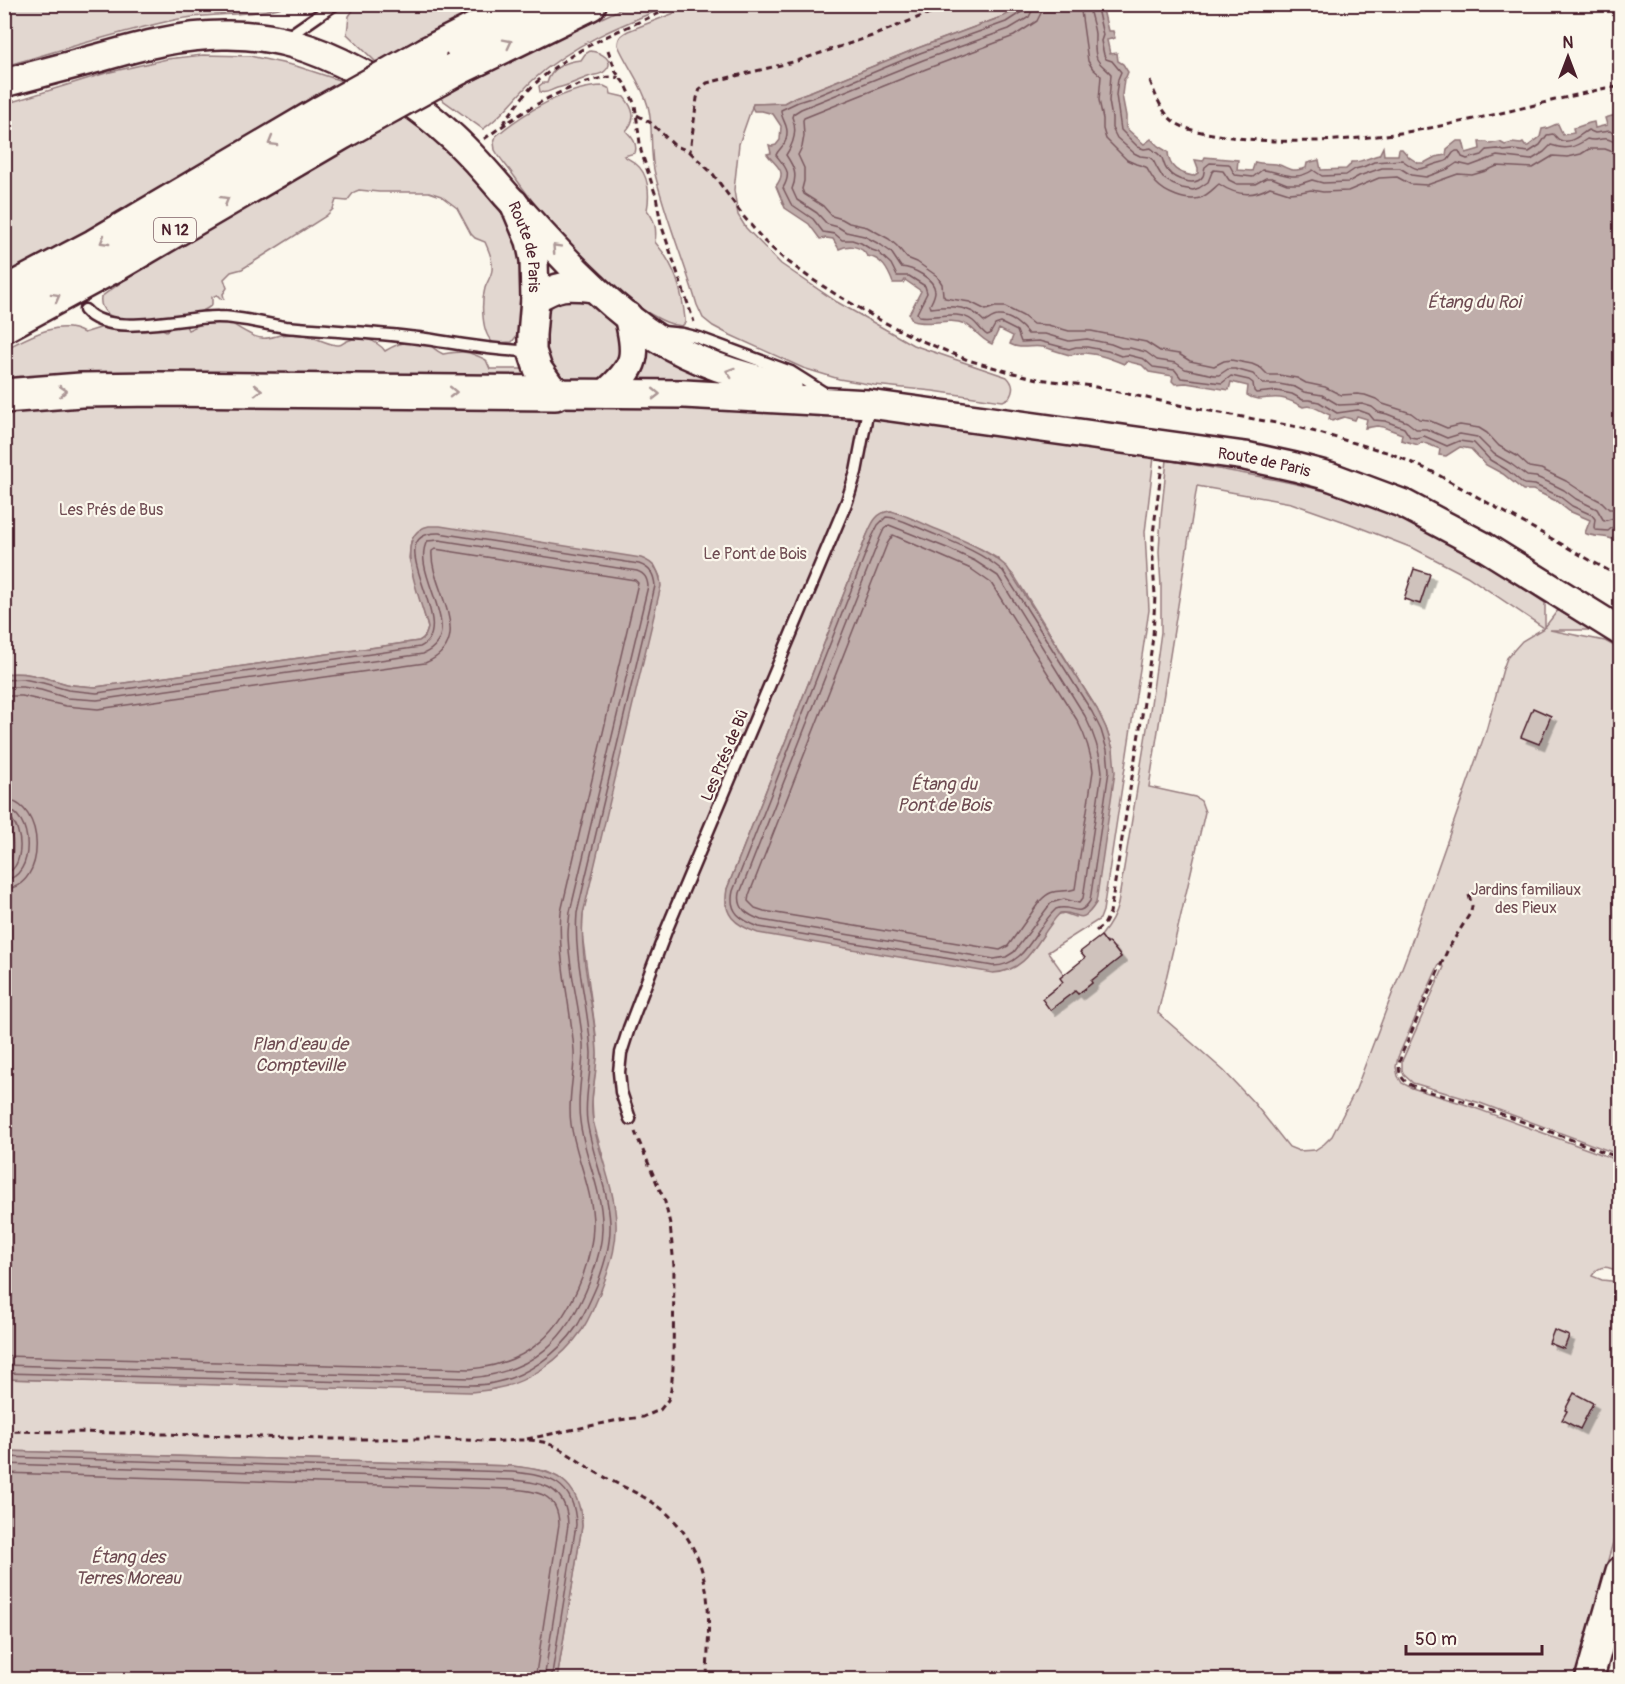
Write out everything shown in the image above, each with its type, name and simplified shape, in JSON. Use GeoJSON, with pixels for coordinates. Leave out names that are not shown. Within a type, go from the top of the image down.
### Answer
{"type":"FeatureCollection","features":[{"type":"Feature","properties":{"kind":"highway","name":"N 12"},"geometry":{"type":"LineString","coordinates":[[4,294],[333,122],[443,61],[526,4]]}},
{"type":"Feature","properties":{"kind":"highway","name":"N 12"},"geometry":{"type":"LineString","coordinates":[[443,61],[589,4]]}},
{"type":"Feature","properties":{"kind":"highway","name":"N 12"},"geometry":{"type":"LineString","coordinates":[[4,325],[118,263],[333,122]]}},
{"type":"Feature","properties":{"kind":"highway"},"geometry":{"type":"LineString","coordinates":[[4,396],[81,390],[158,389],[555,393]]}},
{"type":"Feature","properties":{"kind":"street"},"geometry":{"type":"LineString","coordinates":[[4,83],[180,38],[224,35],[283,40],[325,54],[400,95],[424,112],[458,142],[514,203]]}},
{"type":"Feature","properties":{"kind":"street","name":"Route de Paris"},"geometry":{"type":"LineString","coordinates":[[514,203],[594,288],[637,324],[697,359],[724,370],[868,404],[1245,456],[1295,466],[1404,504],[1485,547],[1620,631]]}},
{"type":"Feature","properties":{"kind":"street","name":"Route de Paris"},"geometry":{"type":"LineString","coordinates":[[514,203],[533,250],[535,299],[532,351],[538,369],[555,393],[684,394],[868,404]]}},
{"type":"Feature","properties":{"kind":"street"},"geometry":{"type":"LineString","coordinates":[[535,299],[560,286],[594,288]]}},
{"type":"Feature","properties":{"kind":"street"},"geometry":{"type":"LineString","coordinates":[[606,393],[628,371],[633,359],[633,337],[637,324]]}},
{"type":"Feature","properties":{"kind":"street"},"geometry":{"type":"LineString","coordinates":[[1589,1680],[1620,1571]]}},
{"type":"Feature","properties":{"kind":"lane"},"geometry":{"type":"LineString","coordinates":[[283,40],[335,4]]}},
{"type":"Feature","properties":{"kind":"lane"},"geometry":{"type":"LineString","coordinates":[[85,310],[98,319],[113,323],[166,323],[219,317],[284,326],[417,338],[506,351],[532,351]]}},
{"type":"Feature","properties":{"kind":"lane"},"geometry":{"type":"LineString","coordinates":[[637,324],[699,338],[791,372],[826,395]]}},
{"type":"Feature","properties":{"kind":"lane","name":"Les Prés de Bû"},"geometry":{"type":"LineString","coordinates":[[630,1119],[623,1101],[620,1082],[620,1063],[624,1040],[666,932],[843,511],[856,472],[868,404]]}},
{"type":"Feature","properties":{"kind":"path"},"geometry":{"type":"LineString","coordinates":[[620,78],[597,80],[562,91],[542,100],[503,124],[519,101],[537,82],[564,61],[621,29],[682,4]]}},
{"type":"Feature","properties":{"kind":"path"},"geometry":{"type":"LineString","coordinates":[[690,152],[697,98],[700,89],[707,83],[808,57],[872,36],[952,4]]}},
{"type":"Feature","properties":{"kind":"path"},"geometry":{"type":"LineString","coordinates":[[608,50],[620,78],[631,95],[637,116],[641,151],[656,196],[661,224],[699,338]]}},
{"type":"Feature","properties":{"kind":"path"},"geometry":{"type":"LineString","coordinates":[[1150,81],[1166,114],[1176,123],[1196,130],[1241,139],[1273,142],[1382,136],[1459,123],[1606,88],[1620,87]]}},
{"type":"Feature","properties":{"kind":"path"},"geometry":{"type":"LineString","coordinates":[[637,116],[651,123],[674,145],[690,152],[713,174],[744,218],[783,258],[819,284],[915,338],[968,360],[1038,379],[1091,386],[1167,403],[1298,427],[1390,453],[1432,472],[1620,577]]}},
{"type":"Feature","properties":{"kind":"path"},"geometry":{"type":"LineString","coordinates":[[1096,931],[1105,923],[1110,913],[1145,698],[1155,612],[1153,534],[1165,445]]}},
{"type":"Feature","properties":{"kind":"path"},"geometry":{"type":"LineString","coordinates":[[1469,895],[1471,912],[1448,949],[1403,1051],[1399,1066],[1401,1076],[1413,1086],[1466,1102],[1620,1158]]}},
{"type":"Feature","properties":{"kind":"path"},"geometry":{"type":"LineString","coordinates":[[517,1441],[643,1417],[660,1410],[668,1400],[674,1368],[674,1266],[670,1224],[665,1202],[630,1119]]}},
{"type":"Feature","properties":{"kind":"path"},"geometry":{"type":"LineString","coordinates":[[4,1431],[336,1439],[540,1441],[559,1448],[597,1473],[639,1493],[665,1512],[682,1531],[695,1552],[707,1591],[707,1680]]}},
{"type":"Feature","properties":{"kind":"green space"},"geometry":{"type":"Polygon","coordinates":[[[5,4],[289,5],[248,13],[179,19],[5,66],[5,4]]]}},
{"type":"Feature","properties":{"kind":"green space"},"geometry":{"type":"Polygon","coordinates":[[[357,5],[488,5],[376,62],[347,34],[349,16],[357,5]]]}},
{"type":"Feature","properties":{"kind":"green space"},"geometry":{"type":"Polygon","coordinates":[[[629,5],[672,5],[581,45],[548,67],[483,129],[440,98],[515,59],[629,5]]]}},
{"type":"Feature","properties":{"kind":"green space"},"geometry":{"type":"Polygon","coordinates":[[[695,5],[1024,5],[1004,16],[918,48],[784,103],[753,104],[739,144],[734,190],[738,215],[746,228],[781,264],[837,302],[913,345],[1007,377],[1013,387],[1009,398],[1003,401],[839,379],[803,368],[728,334],[703,318],[659,191],[652,157],[648,106],[618,45],[620,36],[628,31],[695,5]]]}},
{"type":"Feature","properties":{"kind":"green space"},"geometry":{"type":"Polygon","coordinates":[[[590,51],[606,57],[609,63],[605,71],[569,85],[540,92],[539,86],[547,83],[556,69],[570,62],[581,60],[590,51]]]}},
{"type":"Feature","properties":{"kind":"green space"},"geometry":{"type":"Polygon","coordinates":[[[203,55],[250,56],[296,66],[342,81],[90,229],[5,275],[5,104],[106,73],[167,59],[203,55]]]}},
{"type":"Feature","properties":{"kind":"green space"},"geometry":{"type":"Polygon","coordinates":[[[604,86],[610,89],[611,94],[624,97],[632,110],[632,122],[626,131],[634,141],[636,150],[635,153],[624,156],[644,173],[648,191],[647,210],[655,225],[655,242],[668,260],[682,298],[685,323],[682,326],[662,320],[632,303],[593,272],[559,234],[495,150],[496,136],[519,118],[561,96],[590,87],[604,86]]]}},
{"type":"Feature","properties":{"kind":"green space"},"geometry":{"type":"Polygon","coordinates":[[[406,118],[411,119],[460,164],[508,220],[523,255],[521,324],[512,342],[494,343],[484,326],[484,294],[492,266],[485,242],[471,234],[457,208],[441,196],[429,192],[359,190],[354,192],[347,201],[336,200],[333,209],[326,216],[242,269],[231,272],[224,279],[227,288],[223,294],[224,298],[221,299],[217,295],[212,297],[212,304],[197,313],[123,320],[110,316],[104,310],[101,297],[137,271],[378,130],[406,118]]]}},
{"type":"Feature","properties":{"kind":"green space"},"geometry":{"type":"Polygon","coordinates":[[[567,293],[606,307],[627,340],[612,378],[572,387],[546,368],[541,309],[567,293]]]}},
{"type":"Feature","properties":{"kind":"green space"},"geometry":{"type":"Polygon","coordinates":[[[208,321],[229,322],[258,338],[301,335],[341,345],[357,338],[378,344],[385,351],[401,343],[419,342],[443,354],[460,352],[474,354],[486,360],[490,369],[527,369],[534,380],[5,388],[5,349],[43,331],[64,328],[84,333],[103,327],[123,326],[142,331],[160,328],[166,331],[177,325],[186,326],[188,330],[208,321]]]}},
{"type":"Feature","properties":{"kind":"green space"},"geometry":{"type":"Polygon","coordinates":[[[642,346],[753,385],[627,386],[642,346]]]}},
{"type":"Feature","properties":{"kind":"green space"},"geometry":{"type":"Polygon","coordinates":[[[687,402],[807,411],[942,425],[1154,457],[1145,532],[1149,610],[1103,911],[1100,919],[1048,952],[1078,994],[1092,983],[1089,980],[1121,957],[1101,936],[1118,904],[1161,632],[1159,552],[1167,460],[1322,490],[1412,521],[1463,549],[1545,603],[1545,627],[1558,610],[1591,630],[1550,630],[1605,641],[1620,649],[1620,1155],[1480,1103],[1413,1083],[1404,1075],[1402,1061],[1444,967],[1439,964],[1398,1057],[1396,1067],[1402,1083],[1412,1088],[1464,1104],[1620,1161],[1620,1272],[1601,1268],[1592,1276],[1602,1280],[1620,1282],[1620,1518],[1574,1679],[557,1679],[582,1526],[581,1510],[558,1477],[545,1471],[512,1466],[5,1451],[5,1379],[470,1391],[494,1389],[533,1374],[566,1348],[606,1167],[593,1121],[596,1035],[582,934],[583,913],[660,577],[655,566],[411,541],[409,558],[428,628],[423,639],[419,641],[96,687],[70,685],[28,674],[5,674],[5,407],[13,405],[687,402]],[[1197,486],[1149,787],[1195,797],[1201,801],[1205,812],[1158,1013],[1224,1071],[1254,1103],[1289,1147],[1299,1151],[1315,1150],[1332,1136],[1356,1089],[1408,952],[1486,731],[1507,658],[1522,641],[1544,628],[1467,576],[1415,549],[1291,503],[1197,486]],[[891,511],[879,516],[867,535],[727,889],[726,905],[1057,915],[1064,913],[1075,917],[1113,749],[1106,728],[1097,709],[1015,577],[997,558],[891,511]]]}},
{"type":"Feature","properties":{"kind":"water","name":"Étang du Roi"},"geometry":{"type":"Polygon","coordinates":[[[1024,5],[1102,5],[1108,31],[1113,31],[1115,38],[1107,40],[1110,54],[1117,53],[1118,61],[1128,72],[1124,79],[1122,95],[1126,128],[1144,144],[1151,139],[1168,152],[1170,162],[1175,169],[1193,176],[1198,173],[1195,160],[1203,161],[1205,157],[1238,160],[1237,170],[1252,171],[1255,162],[1276,164],[1296,170],[1306,168],[1307,163],[1319,160],[1321,170],[1346,169],[1351,162],[1379,155],[1383,147],[1384,155],[1398,155],[1399,149],[1402,149],[1418,163],[1424,163],[1435,157],[1446,155],[1447,149],[1457,141],[1463,141],[1466,153],[1480,149],[1479,142],[1490,144],[1500,142],[1505,145],[1523,143],[1528,146],[1540,137],[1542,129],[1558,124],[1563,135],[1574,133],[1573,128],[1594,122],[1595,128],[1607,125],[1605,118],[1615,115],[1614,120],[1618,127],[1615,131],[1620,129],[1620,533],[1616,531],[1612,539],[1585,533],[1590,520],[1569,511],[1542,494],[1533,490],[1523,490],[1503,474],[1486,465],[1471,449],[1460,447],[1446,456],[1439,455],[1440,449],[1422,442],[1418,445],[1401,440],[1402,434],[1383,427],[1365,428],[1367,419],[1357,416],[1355,420],[1344,417],[1332,421],[1329,419],[1330,415],[1286,399],[1251,397],[1247,395],[1248,386],[1231,382],[1229,390],[1186,383],[1175,384],[1172,381],[1173,376],[1149,372],[1142,365],[1126,361],[1124,364],[1090,354],[1071,355],[1043,347],[1014,346],[1010,344],[1013,336],[999,329],[992,344],[959,322],[913,321],[909,314],[921,291],[905,280],[903,283],[893,283],[887,269],[877,259],[867,256],[859,248],[851,246],[839,249],[833,239],[820,239],[809,224],[785,208],[776,186],[781,172],[767,154],[771,153],[769,145],[776,145],[780,140],[781,126],[773,114],[754,111],[753,104],[784,103],[918,48],[1004,16],[1024,5]]]}},
{"type":"Feature","properties":{"kind":"water","name":"Étang du Pont de Bois"},"geometry":{"type":"Polygon","coordinates":[[[891,511],[971,544],[990,554],[1007,567],[1097,709],[1113,749],[1115,772],[1096,903],[1083,917],[1060,913],[1025,959],[1006,971],[993,973],[758,933],[732,918],[726,906],[727,889],[867,535],[878,516],[891,511]]]}},
{"type":"Feature","properties":{"kind":"water","name":"Plan d'eau de Compteville"},"geometry":{"type":"Polygon","coordinates":[[[429,526],[641,558],[653,565],[660,581],[661,586],[583,914],[583,949],[597,1053],[592,1112],[613,1197],[616,1223],[616,1239],[611,1262],[591,1314],[574,1341],[543,1368],[518,1382],[484,1391],[5,1379],[4,869],[12,857],[13,844],[5,818],[5,674],[28,674],[70,685],[96,687],[419,641],[423,639],[428,628],[412,571],[411,542],[417,532],[429,526]]]}},
{"type":"Feature","properties":{"kind":"water","name":"Étang des Terres Moreau"},"geometry":{"type":"Polygon","coordinates":[[[5,1451],[512,1466],[552,1474],[570,1487],[576,1497],[582,1526],[557,1679],[5,1679],[5,1451]]]}},
{"type":"Feature","properties":{"kind":"building"},"geometry":{"type":"Polygon","coordinates":[[[1414,569],[1430,574],[1420,604],[1404,599],[1414,569]]]}},
{"type":"Feature","properties":{"kind":"building"},"geometry":{"type":"Polygon","coordinates":[[[1533,708],[1551,716],[1539,744],[1521,737],[1533,708]]]}},
{"type":"Feature","properties":{"kind":"building"},"geometry":{"type":"Polygon","coordinates":[[[1101,936],[1121,957],[1078,994],[1075,991],[1050,1010],[1042,999],[1063,982],[1060,978],[1085,958],[1080,952],[1101,936]]]}},
{"type":"Feature","properties":{"kind":"building"},"geometry":{"type":"Polygon","coordinates":[[[1554,1330],[1569,1336],[1564,1349],[1549,1343],[1554,1330]]]}},
{"type":"Feature","properties":{"kind":"building"},"geometry":{"type":"Polygon","coordinates":[[[1574,1393],[1593,1403],[1580,1429],[1562,1420],[1574,1393]]]}},
{"type":"Feature","properties":{"kind":"park label","name":"Les Prés de Bus"},"geometry":{"type":"Point","coordinates":[111,509]}},
{"type":"Feature","properties":{"kind":"park label","name":"Le Pont de Bois"},"geometry":{"type":"Point","coordinates":[755,553]}},
{"type":"Feature","properties":{"kind":"park label","name":"Jardins familiaux des Pieux"},"geometry":{"type":"Point","coordinates":[1526,898]}}]}
